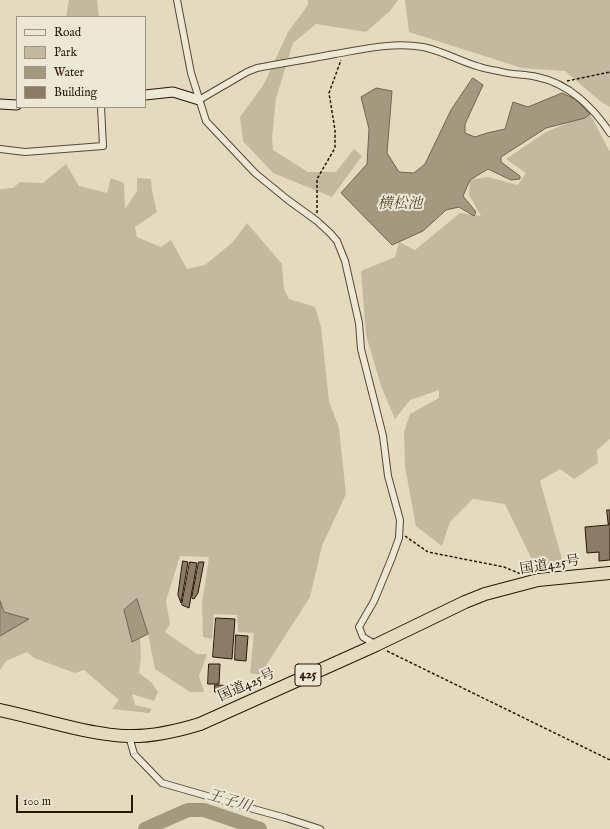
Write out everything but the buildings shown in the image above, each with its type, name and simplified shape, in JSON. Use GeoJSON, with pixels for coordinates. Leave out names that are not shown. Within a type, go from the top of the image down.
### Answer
{"type":"FeatureCollection","features":[{"type":"Feature","properties":{"kind":"highway","name":"国道425号"},"geometry":{"type":"LineString","coordinates":[[0,710],[102,734],[129,736],[171,732],[200,724],[485,594],[538,580],[610,573]]}},
{"type":"Feature","properties":{"kind":"street"},"geometry":{"type":"LineString","coordinates":[[177,0],[191,73],[206,121],[255,173],[317,221],[330,233],[336,241],[345,261],[358,323],[361,349],[383,436],[388,476],[400,520],[399,538],[374,600],[359,627],[363,637],[376,645]]}},
{"type":"Feature","properties":{"kind":"street"},"geometry":{"type":"LineString","coordinates":[[146,95],[173,92],[199,100],[247,72],[257,68],[344,52],[388,46],[414,46],[424,47],[451,55],[479,67],[508,74],[537,77],[557,83],[571,91],[592,109],[610,133]]}},
{"type":"Feature","properties":{"kind":"street"},"geometry":{"type":"LineString","coordinates":[[0,104],[16,106]]}},
{"type":"Feature","properties":{"kind":"street"},"geometry":{"type":"LineString","coordinates":[[0,149],[25,152],[103,146],[101,108]]}},
{"type":"Feature","properties":{"kind":"street"},"geometry":{"type":"LineString","coordinates":[[129,736],[134,754],[162,782],[320,829]]}},
{"type":"Feature","properties":{"kind":"path"},"geometry":{"type":"LineString","coordinates":[[317,221],[317,179],[335,148],[335,130],[329,93],[344,52]]}},
{"type":"Feature","properties":{"kind":"path"},"geometry":{"type":"LineString","coordinates":[[557,83],[610,72]]}},
{"type":"Feature","properties":{"kind":"path"},"geometry":{"type":"LineString","coordinates":[[399,531],[428,552],[504,567],[538,580]]}},
{"type":"Feature","properties":{"kind":"path"},"geometry":{"type":"LineString","coordinates":[[376,645],[610,760]]}},
{"type":"Feature","properties":{"kind":"green space"},"geometry":{"type":"Polygon","coordinates":[[[69,0],[97,0],[99,16],[66,16],[69,0]]]}},
{"type":"Feature","properties":{"kind":"green space"},"geometry":{"type":"Polygon","coordinates":[[[308,0],[398,0],[390,11],[366,32],[316,24],[293,43],[276,98],[272,138],[273,150],[308,172],[336,172],[354,149],[362,156],[332,197],[273,173],[243,141],[240,117],[264,84],[288,32],[308,5],[308,0]]]}},
{"type":"Feature","properties":{"kind":"green space"},"geometry":{"type":"Polygon","coordinates":[[[405,0],[610,0],[610,107],[600,101],[565,71],[522,68],[409,32],[405,0]]]}},
{"type":"Feature","properties":{"kind":"green space"},"geometry":{"type":"Polygon","coordinates":[[[590,114],[610,152],[610,439],[597,450],[598,463],[574,479],[560,469],[540,481],[564,566],[537,570],[505,504],[473,499],[450,522],[442,546],[416,526],[405,467],[404,432],[410,414],[439,398],[439,390],[410,400],[395,419],[381,386],[366,335],[361,271],[395,257],[399,242],[415,250],[460,213],[481,216],[469,195],[470,180],[488,177],[518,185],[526,173],[506,159],[546,132],[590,114]]]}},
{"type":"Feature","properties":{"kind":"green space"},"geometry":{"type":"Polygon","coordinates":[[[66,164],[79,186],[107,193],[111,178],[124,183],[125,209],[137,191],[137,178],[151,179],[157,212],[135,227],[137,237],[161,247],[171,240],[187,269],[205,265],[233,242],[247,223],[282,264],[284,289],[289,299],[315,307],[321,327],[329,401],[339,428],[346,494],[322,546],[310,597],[260,675],[250,673],[254,633],[238,632],[237,615],[214,614],[212,639],[203,637],[202,604],[209,557],[180,556],[166,601],[170,624],[165,632],[197,654],[207,654],[199,676],[204,692],[190,692],[155,669],[148,634],[137,600],[132,642],[140,638],[141,658],[139,673],[151,682],[158,692],[154,701],[132,694],[135,705],[152,709],[149,713],[112,709],[119,700],[84,670],[75,673],[34,658],[27,652],[6,661],[0,670],[0,636],[29,619],[4,612],[0,601],[0,189],[13,188],[20,182],[43,183],[66,164]]]}},
{"type":"Feature","properties":{"kind":"water","name":"横松池"},"geometry":{"type":"Polygon","coordinates":[[[473,78],[483,85],[465,124],[465,133],[475,137],[505,129],[513,102],[528,107],[562,93],[575,99],[590,114],[585,118],[546,128],[501,157],[501,162],[520,176],[520,179],[511,180],[488,169],[470,180],[463,196],[476,212],[474,216],[459,207],[446,210],[423,231],[392,245],[341,193],[367,164],[369,129],[361,97],[376,88],[392,91],[387,153],[399,172],[414,173],[425,164],[451,110],[473,78]]]}},
{"type":"Feature","properties":{"kind":"water"},"geometry":{"type":"Polygon","coordinates":[[[137,599],[148,634],[132,642],[124,610],[137,599]]]}},
{"type":"Feature","properties":{"kind":"water"},"geometry":{"type":"Polygon","coordinates":[[[0,601],[4,612],[29,619],[0,636],[0,601]]]}},
{"type":"Feature","properties":{"kind":"waterway","name":"王子川"},"geometry":{"type":"LineString","coordinates":[[145,829],[188,810],[204,810],[260,829]]}}]}
